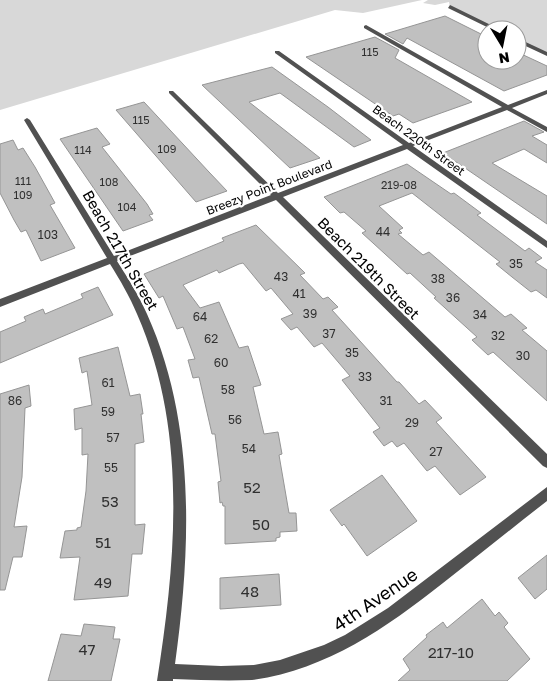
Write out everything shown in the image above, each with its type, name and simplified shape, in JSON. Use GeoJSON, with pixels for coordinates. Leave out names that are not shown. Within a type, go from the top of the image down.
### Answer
{"type":"FeatureCollection","features":[{"type":"Feature","properties":{"kind":"street"},"geometry":{"type":"LineString","coordinates":[[450,7],[477,20]]}},
{"type":"Feature","properties":{"kind":"street"},"geometry":{"type":"LineString","coordinates":[[366,27],[547,130]]}},
{"type":"Feature","properties":{"kind":"street"},"geometry":{"type":"LineString","coordinates":[[527,45],[547,54]]}},
{"type":"Feature","properties":{"kind":"street","name":"Beach 220th Street"},"geometry":{"type":"LineString","coordinates":[[277,52],[547,245]]}},
{"type":"Feature","properties":{"kind":"street","name":"Beach 219th Street"},"geometry":{"type":"LineString","coordinates":[[171,92],[547,462]]}},
{"type":"Feature","properties":{"kind":"street","name":"Breezy Point Boulevard"},"geometry":{"type":"LineString","coordinates":[[0,303],[547,92]]}},
{"type":"Feature","properties":{"kind":"street","name":"Beach 217th Street"},"geometry":{"type":"LineString","coordinates":[[27,120],[112,260],[146,321],[166,387],[180,479],[180,555],[177,598],[166,676]]}},
{"type":"Feature","properties":{"kind":"street","name":"4th Avenue"},"geometry":{"type":"LineString","coordinates":[[166,676],[253,672],[312,658],[348,642],[404,606],[547,493]]}},
{"type":"Feature","properties":{"kind":"shaded area"},"geometry":{"type":"Polygon","coordinates":[[[0,0],[422,0],[363,13],[335,10],[0,110],[0,0]]]}},
{"type":"Feature","properties":{"kind":"shaded area"},"geometry":{"type":"Polygon","coordinates":[[[428,0],[547,0],[547,53],[527,44],[527,20],[477,20],[450,7],[449,2],[435,5],[423,3],[428,0]]]}},
{"type":"Feature","properties":{"kind":"building"},"geometry":{"type":"Polygon","coordinates":[[[445,16],[477,32],[477,70],[527,70],[527,57],[547,66],[547,75],[504,91],[407,38],[403,44],[385,34],[445,16]]]}},
{"type":"Feature","properties":{"kind":"building"},"geometry":{"type":"Polygon","coordinates":[[[375,37],[399,50],[395,58],[472,102],[413,123],[399,114],[393,116],[306,57],[375,37]]]}},
{"type":"Feature","properties":{"kind":"building"},"geometry":{"type":"Polygon","coordinates":[[[272,67],[371,140],[354,147],[280,93],[249,102],[320,158],[290,168],[202,85],[272,67]]]}},
{"type":"Feature","properties":{"kind":"building"},"geometry":{"type":"Polygon","coordinates":[[[144,102],[227,191],[196,202],[116,110],[144,102]]]}},
{"type":"Feature","properties":{"kind":"building"},"geometry":{"type":"Polygon","coordinates":[[[524,121],[544,132],[532,136],[547,145],[547,163],[524,149],[492,163],[547,196],[547,224],[443,153],[524,121]]]}},
{"type":"Feature","properties":{"kind":"building"},"geometry":{"type":"Polygon","coordinates":[[[97,128],[110,144],[102,147],[147,204],[153,214],[149,215],[153,220],[123,231],[60,139],[97,128]]]}},
{"type":"Feature","properties":{"kind":"building"},"geometry":{"type":"Polygon","coordinates":[[[13,140],[18,150],[23,148],[35,167],[55,203],[50,205],[75,248],[41,261],[26,230],[21,232],[14,220],[0,193],[0,144],[13,140]]]}},
{"type":"Feature","properties":{"kind":"building"},"geometry":{"type":"Polygon","coordinates":[[[407,164],[451,194],[454,193],[481,213],[477,215],[525,251],[529,248],[542,258],[535,262],[547,270],[547,298],[536,290],[531,292],[496,264],[500,262],[412,193],[379,206],[403,228],[399,230],[402,233],[398,234],[423,255],[429,252],[505,317],[511,314],[527,328],[522,330],[547,351],[547,401],[493,352],[488,355],[472,340],[477,337],[434,298],[436,297],[410,273],[407,274],[362,233],[366,231],[344,212],[340,213],[324,197],[407,164]]]}},
{"type":"Feature","properties":{"kind":"building"},"geometry":{"type":"Polygon","coordinates":[[[256,225],[305,273],[300,275],[323,299],[328,297],[338,307],[332,310],[397,382],[419,404],[425,400],[442,418],[436,422],[486,477],[460,495],[435,466],[427,471],[404,443],[397,447],[392,441],[384,446],[373,432],[380,428],[342,380],[350,376],[322,343],[314,347],[297,327],[291,330],[281,319],[293,314],[271,288],[266,291],[243,263],[239,264],[219,273],[217,270],[183,285],[200,308],[219,302],[239,348],[248,346],[261,385],[253,387],[264,434],[278,432],[282,454],[279,455],[289,513],[296,513],[297,531],[280,532],[280,537],[276,538],[276,541],[225,544],[225,506],[223,506],[222,502],[220,503],[218,482],[221,481],[215,434],[212,434],[199,377],[193,378],[188,360],[195,359],[183,327],[177,329],[163,296],[159,298],[144,274],[224,241],[222,238],[256,225]]]}},
{"type":"Feature","properties":{"kind":"building"},"geometry":{"type":"Polygon","coordinates":[[[98,287],[113,315],[0,363],[0,332],[26,321],[24,317],[43,309],[45,314],[83,298],[81,294],[98,287]]]}},
{"type":"Feature","properties":{"kind":"building"},"geometry":{"type":"Polygon","coordinates":[[[118,347],[130,396],[140,394],[143,414],[141,414],[144,442],[135,444],[135,525],[145,524],[142,554],[132,554],[128,596],[74,600],[80,557],[60,558],[65,531],[77,530],[77,528],[81,527],[86,491],[88,454],[82,455],[82,428],[75,430],[74,409],[92,405],[87,371],[82,373],[79,358],[118,347]]]}},
{"type":"Feature","properties":{"kind":"building"},"geometry":{"type":"Polygon","coordinates":[[[29,385],[31,406],[25,408],[22,477],[14,527],[27,526],[22,557],[13,557],[5,590],[0,590],[0,394],[29,385]]]}},
{"type":"Feature","properties":{"kind":"building"},"geometry":{"type":"Polygon","coordinates":[[[382,475],[417,521],[367,556],[344,524],[342,526],[330,510],[382,475]]]}},
{"type":"Feature","properties":{"kind":"building"},"geometry":{"type":"Polygon","coordinates":[[[547,555],[547,589],[535,599],[518,578],[547,555]]]}},
{"type":"Feature","properties":{"kind":"building"},"geometry":{"type":"Polygon","coordinates":[[[279,574],[281,605],[220,609],[220,578],[279,574]]]}},
{"type":"Feature","properties":{"kind":"building"},"geometry":{"type":"Polygon","coordinates":[[[482,599],[495,616],[499,612],[508,623],[504,627],[530,659],[507,681],[398,681],[410,670],[403,659],[427,637],[426,635],[443,622],[447,628],[482,599]]]}},
{"type":"Feature","properties":{"kind":"building"},"geometry":{"type":"Polygon","coordinates":[[[84,624],[115,627],[113,639],[120,639],[111,681],[48,681],[61,634],[81,636],[84,624]]]}}]}
